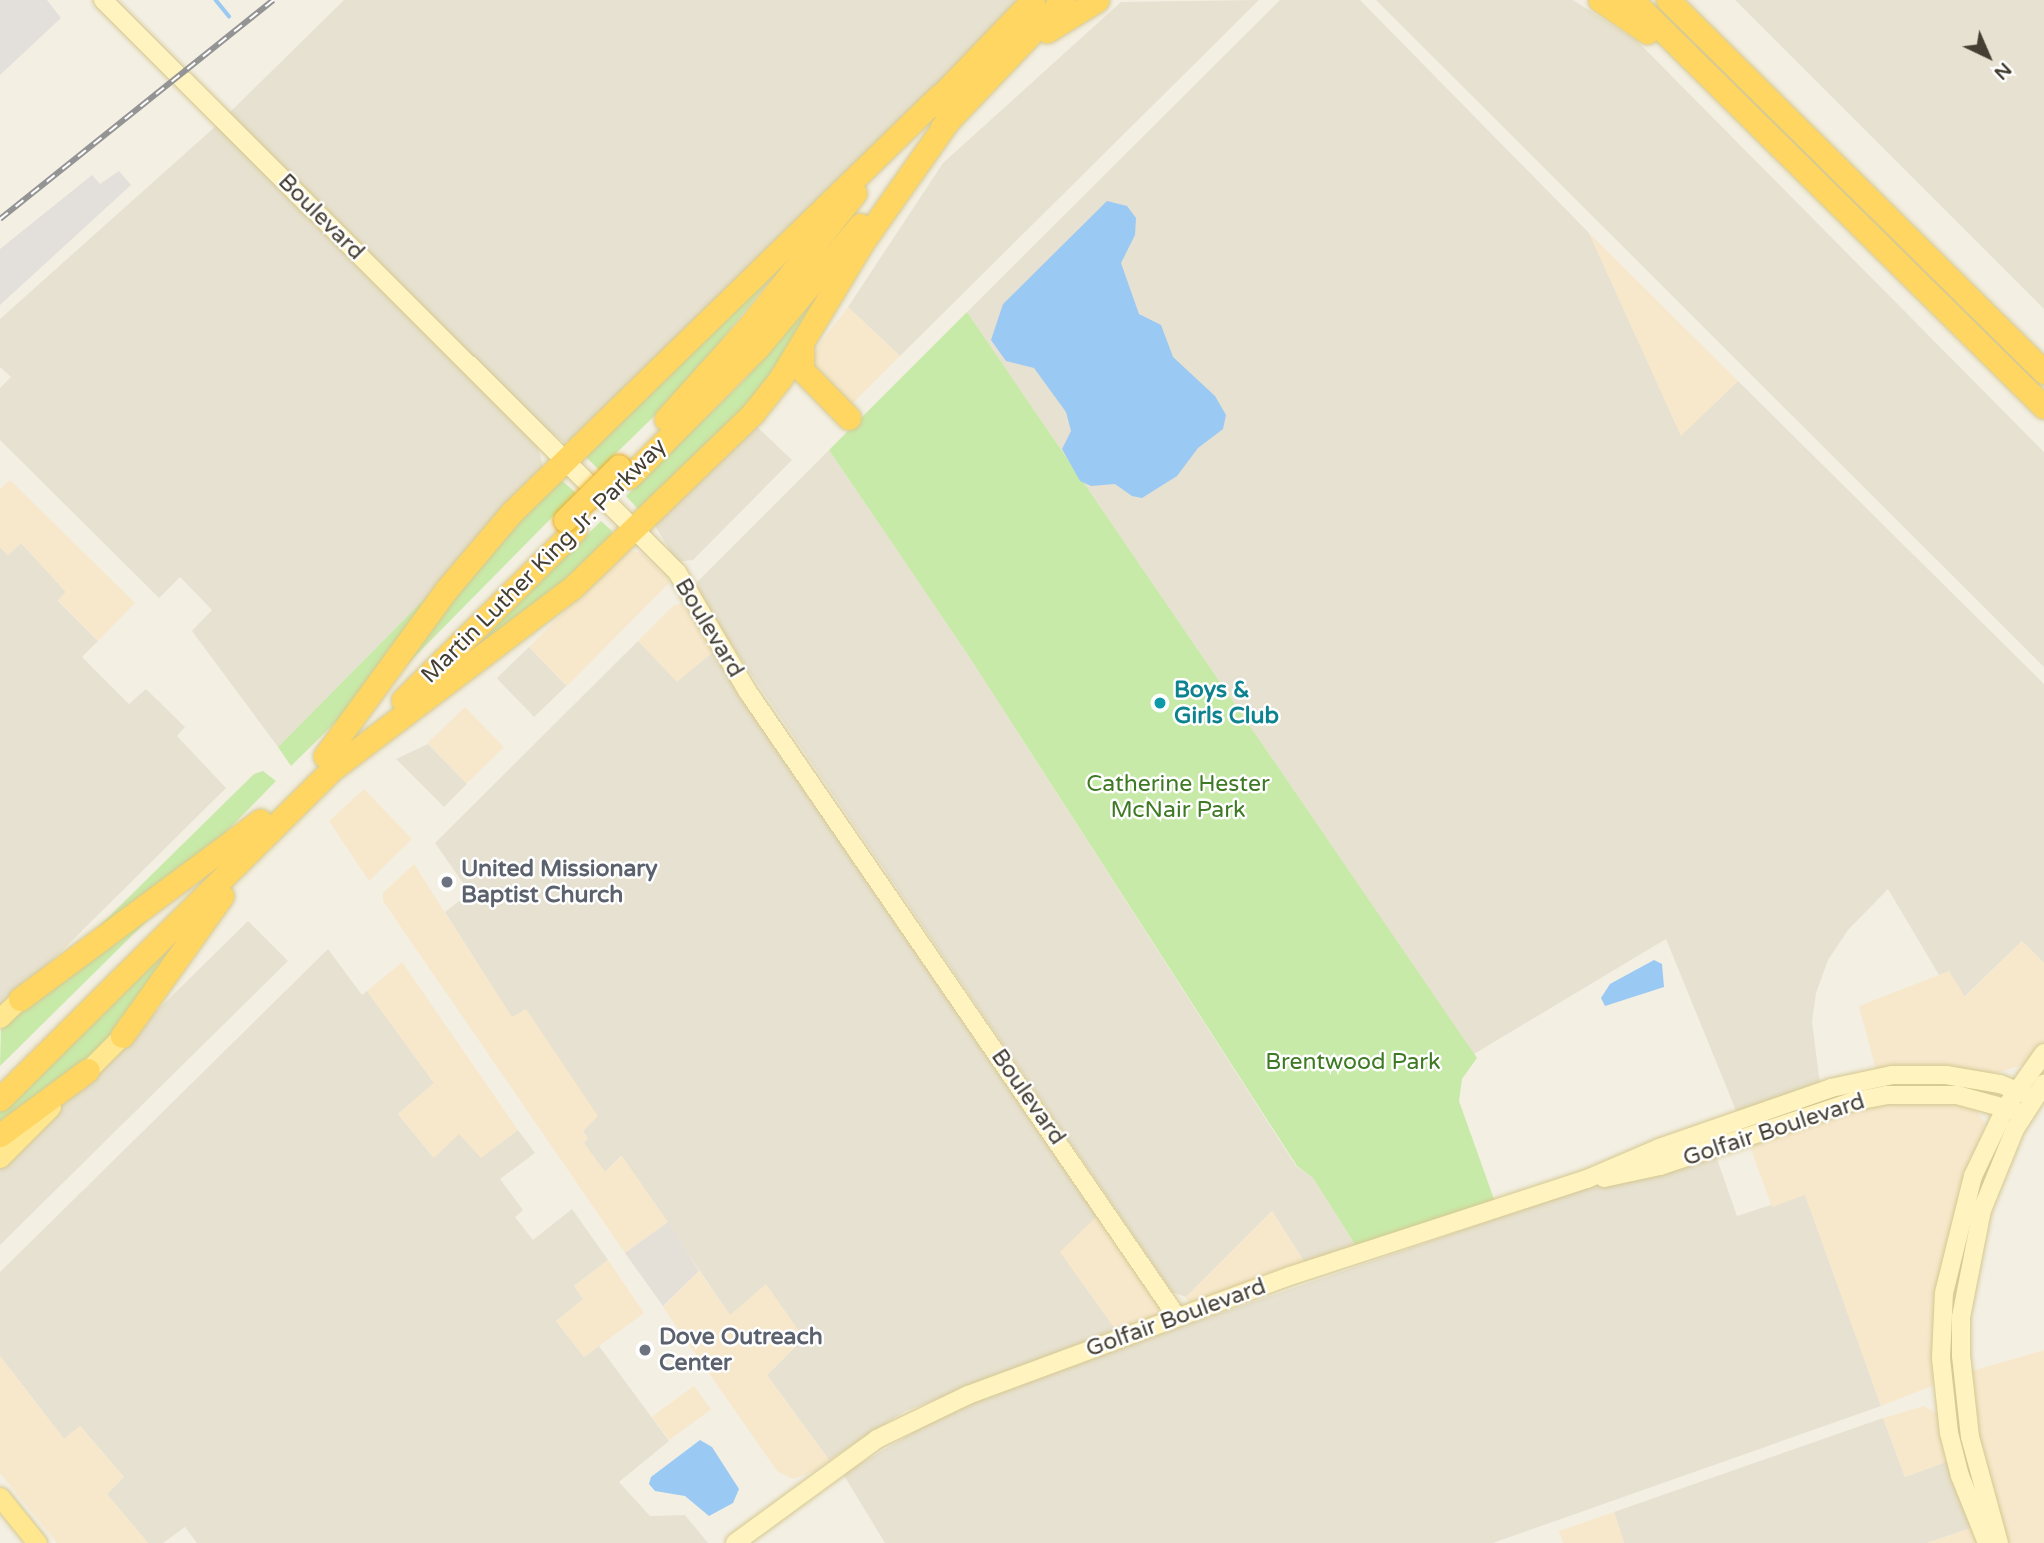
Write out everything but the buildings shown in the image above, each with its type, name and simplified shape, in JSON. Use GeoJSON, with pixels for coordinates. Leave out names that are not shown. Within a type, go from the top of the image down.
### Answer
{"type":"FeatureCollection","features":[{"type":"Feature","properties":{"kind":"highway","name":"Martin Luther King Jr. Parkway"},"geometry":{"type":"LineString","coordinates":[[0,1078],[265,826],[624,472],[758,346],[946,106],[1033,0]]}},
{"type":"Feature","properties":{"kind":"highway","name":"Martin Luther King Jr. Parkway"},"geometry":{"type":"LineString","coordinates":[[946,106],[996,67],[1063,0]]}},
{"type":"Feature","properties":{"kind":"highway"},"geometry":{"type":"LineString","coordinates":[[996,67],[1097,0]]}},
{"type":"Feature","properties":{"kind":"highway"},"geometry":{"type":"LineString","coordinates":[[1600,0],[1635,22],[1691,72],[1720,86]]}},
{"type":"Feature","properties":{"kind":"highway"},"geometry":{"type":"LineString","coordinates":[[1632,0],[2044,407]]}},
{"type":"Feature","properties":{"kind":"highway"},"geometry":{"type":"LineString","coordinates":[[1668,0],[2044,372]]}},
{"type":"Feature","properties":{"kind":"highway"},"geometry":{"type":"LineString","coordinates":[[1690,0],[1734,49],[1762,93]]}},
{"type":"Feature","properties":{"kind":"highway"},"geometry":{"type":"LineString","coordinates":[[330,762],[465,565],[565,460],[946,106]]}},
{"type":"Feature","properties":{"kind":"highway"},"geometry":{"type":"LineString","coordinates":[[330,762],[524,627],[635,530],[753,413],[803,343],[946,106]]}},
{"type":"Feature","properties":{"kind":"highway"},"geometry":{"type":"LineString","coordinates":[[803,343],[803,370],[849,418]]}},
{"type":"Feature","properties":{"kind":"highway"},"geometry":{"type":"LineString","coordinates":[[2006,369],[2044,417]]}},
{"type":"Feature","properties":{"kind":"highway"},"geometry":{"type":"LineString","coordinates":[[20,999],[265,826]]}},
{"type":"Feature","properties":{"kind":"highway","name":"Martin Luther King Jr. Parkway"},"geometry":{"type":"LineString","coordinates":[[0,1099],[250,852],[265,826]]}},
{"type":"Feature","properties":{"kind":"highway"},"geometry":{"type":"LineString","coordinates":[[122,1036],[250,852]]}},
{"type":"Feature","properties":{"kind":"highway"},"geometry":{"type":"LineString","coordinates":[[0,1135],[88,1070]]}},
{"type":"Feature","properties":{"kind":"main road","name":"Boulevard"},"geometry":{"type":"LineString","coordinates":[[103,0],[677,572],[748,692],[1177,1317]]}},
{"type":"Feature","properties":{"kind":"main road"},"geometry":{"type":"LineString","coordinates":[[0,1018],[20,999]]}},
{"type":"Feature","properties":{"kind":"main road"},"geometry":{"type":"LineString","coordinates":[[0,1158],[122,1036]]}},
{"type":"Feature","properties":{"kind":"main road"},"geometry":{"type":"LineString","coordinates":[[1987,1543],[1960,1476],[1949,1433],[1941,1358],[1951,1253],[1973,1176],[2006,1107],[2044,1053]]}},
{"type":"Feature","properties":{"kind":"main road","name":"Golfair Boulevard"},"geometry":{"type":"LineString","coordinates":[[735,1543],[849,1457],[916,1417],[1177,1317],[1587,1180],[1686,1138],[1874,1078],[1946,1075],[2016,1090],[2039,1091]]}},
{"type":"Feature","properties":{"kind":"main road","name":"Golfair Boulevard"},"geometry":{"type":"LineString","coordinates":[[1587,1180],[1660,1166],[1867,1098],[1948,1094],[2006,1107],[2024,1114],[2039,1091]]}},
{"type":"Feature","properties":{"kind":"main road"},"geometry":{"type":"LineString","coordinates":[[1999,1543],[1983,1486],[1964,1398],[1961,1356],[1965,1285],[1982,1210],[2024,1114]]}},
{"type":"Feature","properties":{"kind":"main road"},"geometry":{"type":"LineString","coordinates":[[1949,1433],[1959,1441],[1970,1480],[1983,1486]]}},
{"type":"Feature","properties":{"kind":"main road"},"geometry":{"type":"LineString","coordinates":[[0,1497],[37,1543]]}},
{"type":"Feature","properties":{"kind":"shaded area"},"geometry":{"type":"Polygon","coordinates":[[[0,0],[47,0],[61,18],[0,75],[0,0]]]}},
{"type":"Feature","properties":{"kind":"shaded area"},"geometry":{"type":"Polygon","coordinates":[[[344,0],[1017,0],[935,89],[580,437],[564,442],[538,423],[228,114],[344,0]]]}},
{"type":"Feature","properties":{"kind":"shaded area"},"geometry":{"type":"Polygon","coordinates":[[[1259,0],[900,356],[848,307],[943,163],[1121,2],[1259,0]]]}},
{"type":"Feature","properties":{"kind":"shaded area"},"geometry":{"type":"Polygon","coordinates":[[[1280,0],[1360,0],[1589,233],[1681,435],[1738,381],[2044,684],[2044,963],[2022,941],[1964,997],[1949,971],[1939,975],[1888,889],[1848,930],[1828,960],[1816,993],[1812,1022],[1820,1084],[1737,1113],[1666,939],[1474,1054],[967,312],[1280,0]]]}},
{"type":"Feature","properties":{"kind":"shaded area"},"geometry":{"type":"Polygon","coordinates":[[[1376,0],[1573,0],[1637,41],[2044,452],[2044,667],[1376,0]]]}},
{"type":"Feature","properties":{"kind":"shaded area"},"geometry":{"type":"Polygon","coordinates":[[[1735,0],[2044,0],[2044,309],[1735,0]]]}},
{"type":"Feature","properties":{"kind":"shaded area"},"geometry":{"type":"Polygon","coordinates":[[[217,125],[537,444],[542,462],[542,472],[454,569],[278,747],[192,631],[212,610],[180,577],[159,598],[0,440],[0,388],[11,377],[0,367],[0,319],[217,125]]]}},
{"type":"Feature","properties":{"kind":"shaded area"},"geometry":{"type":"Polygon","coordinates":[[[119,171],[131,185],[0,305],[0,249],[92,175],[100,184],[119,171]]]}},
{"type":"Feature","properties":{"kind":"shaded area"},"geometry":{"type":"Polygon","coordinates":[[[1589,233],[1738,381],[1681,436],[1589,233]]]}},
{"type":"Feature","properties":{"kind":"shaded area"},"geometry":{"type":"Polygon","coordinates":[[[848,307],[900,356],[851,405],[807,361],[848,307]]]}},
{"type":"Feature","properties":{"kind":"shaded area"},"geometry":{"type":"Polygon","coordinates":[[[752,422],[792,460],[693,560],[677,562],[654,524],[752,422]]]}},
{"type":"Feature","properties":{"kind":"shaded area"},"geometry":{"type":"Polygon","coordinates":[[[829,450],[968,655],[1296,1166],[1313,1178],[1356,1246],[1305,1263],[1272,1211],[1186,1297],[1172,1292],[696,593],[697,582],[829,450]]]}},
{"type":"Feature","properties":{"kind":"shaded area"},"geometry":{"type":"Polygon","coordinates":[[[10,480],[135,603],[98,641],[58,600],[66,592],[21,543],[8,555],[0,547],[0,489],[10,480]]]}},
{"type":"Feature","properties":{"kind":"shaded area"},"geometry":{"type":"Polygon","coordinates":[[[21,543],[66,592],[58,601],[98,641],[82,657],[129,704],[146,689],[185,727],[177,736],[226,788],[0,1012],[0,547],[8,555],[21,543]]]}},
{"type":"Feature","properties":{"kind":"shaded area"},"geometry":{"type":"Polygon","coordinates":[[[626,550],[641,553],[667,576],[669,583],[567,686],[529,647],[626,550]]]}},
{"type":"Feature","properties":{"kind":"shaded area"},"geometry":{"type":"Polygon","coordinates":[[[682,603],[713,652],[677,682],[638,641],[673,606],[682,603]]]}},
{"type":"Feature","properties":{"kind":"shaded area"},"geometry":{"type":"Polygon","coordinates":[[[638,641],[677,681],[713,652],[1100,1213],[1117,1332],[905,1411],[829,1460],[767,1375],[804,1338],[730,1315],[621,1156],[605,1172],[583,1143],[583,1131],[597,1116],[525,1010],[512,1018],[445,912],[470,893],[435,843],[638,641]]]}},
{"type":"Feature","properties":{"kind":"shaded area"},"geometry":{"type":"Polygon","coordinates":[[[529,647],[567,686],[534,717],[497,678],[529,647]]]}},
{"type":"Feature","properties":{"kind":"shaded area"},"geometry":{"type":"Polygon","coordinates":[[[465,707],[504,747],[466,783],[428,743],[465,707]]]}},
{"type":"Feature","properties":{"kind":"shaded area"},"geometry":{"type":"Polygon","coordinates":[[[428,744],[467,784],[444,807],[396,759],[428,744]]]}},
{"type":"Feature","properties":{"kind":"shaded area"},"geometry":{"type":"Polygon","coordinates":[[[364,789],[412,839],[369,881],[329,821],[364,789]]]}},
{"type":"Feature","properties":{"kind":"shaded area"},"geometry":{"type":"Polygon","coordinates":[[[414,864],[512,1017],[526,1009],[598,1116],[583,1131],[588,1138],[584,1143],[605,1172],[622,1156],[668,1222],[625,1253],[383,901],[383,893],[414,864]]]}},
{"type":"Feature","properties":{"kind":"shaded area"},"geometry":{"type":"Polygon","coordinates":[[[248,921],[288,961],[0,1245],[0,1165],[248,921]]]}},
{"type":"Feature","properties":{"kind":"shaded area"},"geometry":{"type":"Polygon","coordinates":[[[2022,941],[2044,963],[2044,1043],[2026,1064],[1993,1074],[1958,1068],[1876,1070],[1859,1006],[1949,971],[1965,997],[2022,941]]]}},
{"type":"Feature","properties":{"kind":"shaded area"},"geometry":{"type":"Polygon","coordinates":[[[328,949],[362,995],[367,991],[434,1083],[398,1114],[433,1157],[459,1133],[481,1157],[518,1130],[535,1153],[500,1179],[523,1210],[515,1217],[533,1240],[572,1209],[608,1260],[574,1286],[584,1299],[556,1321],[584,1357],[599,1346],[669,1441],[619,1482],[650,1516],[685,1515],[708,1543],[197,1543],[185,1527],[163,1543],[148,1543],[107,1494],[124,1477],[80,1426],[64,1439],[0,1356],[0,1272],[328,949]]]}},
{"type":"Feature","properties":{"kind":"shaded area"},"geometry":{"type":"Polygon","coordinates":[[[402,962],[518,1130],[481,1158],[459,1134],[434,1158],[398,1114],[434,1083],[367,991],[402,962]]]}},
{"type":"Feature","properties":{"kind":"shaded area"},"geometry":{"type":"Polygon","coordinates":[[[1952,1102],[1975,1108],[1985,1124],[1960,1192],[1940,1272],[1935,1380],[1932,1386],[1881,1406],[1805,1195],[1772,1207],[1749,1144],[1874,1104],[1952,1102]]]}},
{"type":"Feature","properties":{"kind":"shaded area"},"geometry":{"type":"Polygon","coordinates":[[[1716,1156],[1737,1216],[1805,1194],[1881,1406],[1493,1543],[885,1543],[843,1474],[948,1412],[1064,1367],[1591,1186],[1669,1171],[1716,1156]]]}},
{"type":"Feature","properties":{"kind":"shaded area"},"geometry":{"type":"Polygon","coordinates":[[[1272,1211],[1305,1263],[1189,1303],[1186,1297],[1272,1211]]]}},
{"type":"Feature","properties":{"kind":"shaded area"},"geometry":{"type":"Polygon","coordinates":[[[1100,1213],[1164,1313],[1117,1332],[1060,1252],[1100,1213]]]}},
{"type":"Feature","properties":{"kind":"shaded area"},"geometry":{"type":"Polygon","coordinates":[[[668,1222],[699,1271],[663,1306],[625,1253],[668,1222]]]}},
{"type":"Feature","properties":{"kind":"shaded area"},"geometry":{"type":"Polygon","coordinates":[[[608,1260],[644,1313],[584,1357],[556,1321],[583,1299],[574,1286],[608,1260]]]}},
{"type":"Feature","properties":{"kind":"shaded area"},"geometry":{"type":"Polygon","coordinates":[[[699,1271],[730,1315],[766,1284],[804,1338],[767,1375],[829,1460],[813,1472],[793,1479],[777,1471],[663,1307],[699,1271]]]}},
{"type":"Feature","properties":{"kind":"shaded area"},"geometry":{"type":"Polygon","coordinates":[[[2044,1350],[2044,1543],[2006,1543],[1980,1451],[1968,1372],[2044,1350]]]}},
{"type":"Feature","properties":{"kind":"shaded area"},"geometry":{"type":"Polygon","coordinates":[[[0,1356],[64,1439],[80,1426],[124,1477],[107,1494],[148,1543],[57,1543],[0,1473],[0,1356]]]}},
{"type":"Feature","properties":{"kind":"shaded area"},"geometry":{"type":"Polygon","coordinates":[[[694,1386],[711,1409],[669,1440],[652,1417],[694,1386]]]}},
{"type":"Feature","properties":{"kind":"shaded area"},"geometry":{"type":"Polygon","coordinates":[[[1924,1406],[1939,1415],[1949,1461],[1905,1477],[1883,1418],[1924,1406]]]}},
{"type":"Feature","properties":{"kind":"shaded area"},"geometry":{"type":"Polygon","coordinates":[[[1883,1418],[1905,1477],[1949,1461],[1971,1528],[1927,1543],[1624,1543],[1614,1512],[1883,1418]]]}},
{"type":"Feature","properties":{"kind":"shaded area"},"geometry":{"type":"Polygon","coordinates":[[[1614,1512],[1624,1543],[1563,1543],[1559,1531],[1614,1512]]]}},
{"type":"Feature","properties":{"kind":"shaded area"},"geometry":{"type":"Polygon","coordinates":[[[1971,1528],[1980,1543],[1927,1543],[1971,1528]]]}},
{"type":"Feature","properties":{"kind":"green space"},"geometry":{"type":"Polygon","coordinates":[[[810,230],[682,389],[599,470],[585,456],[810,230]]]}},
{"type":"Feature","properties":{"kind":"green space"},"geometry":{"type":"Polygon","coordinates":[[[820,293],[771,386],[639,510],[626,496],[745,379],[820,293]]]}},
{"type":"Feature","properties":{"kind":"green space","name":"Catherine Hester McNair Park"},"geometry":{"type":"Polygon","coordinates":[[[967,312],[1477,1058],[1462,1079],[1459,1101],[1495,1202],[1356,1246],[1313,1178],[1297,1166],[968,655],[829,450],[967,312]]]}},
{"type":"Feature","properties":{"kind":"green space"},"geometry":{"type":"Polygon","coordinates":[[[559,478],[576,493],[376,696],[441,606],[559,478]]]}},
{"type":"Feature","properties":{"kind":"green space"},"geometry":{"type":"Polygon","coordinates":[[[601,521],[612,531],[609,545],[429,690],[601,521]]]}},
{"type":"Feature","properties":{"kind":"green space"},"geometry":{"type":"Polygon","coordinates":[[[454,569],[350,708],[291,766],[278,747],[454,569]]]}},
{"type":"Feature","properties":{"kind":"green space"},"geometry":{"type":"Polygon","coordinates":[[[263,771],[276,781],[224,834],[77,948],[254,774],[263,771]]]}},
{"type":"Feature","properties":{"kind":"green space"},"geometry":{"type":"Polygon","coordinates":[[[166,902],[0,1066],[1,1030],[40,992],[166,902]]]}},
{"type":"Feature","properties":{"kind":"green space"},"geometry":{"type":"Polygon","coordinates":[[[206,909],[142,1002],[76,1073],[0,1131],[0,1112],[206,909]]]}},
{"type":"Feature","properties":{"kind":"water"},"geometry":{"type":"Polygon","coordinates":[[[1107,201],[1127,206],[1136,218],[1135,235],[1121,263],[1139,314],[1161,325],[1173,357],[1215,396],[1226,415],[1223,429],[1198,448],[1177,476],[1142,498],[1132,496],[1115,484],[1091,486],[1080,481],[1062,449],[1071,431],[1066,412],[1034,368],[1006,361],[991,340],[1003,304],[1107,201]]]}},
{"type":"Feature","properties":{"kind":"water"},"geometry":{"type":"Polygon","coordinates":[[[1654,960],[1662,964],[1664,987],[1605,1006],[1601,998],[1610,984],[1654,960]]]}},
{"type":"Feature","properties":{"kind":"water"},"geometry":{"type":"Polygon","coordinates":[[[700,1440],[712,1447],[739,1489],[733,1503],[709,1516],[685,1496],[655,1491],[649,1484],[651,1477],[700,1440]]]}},
{"type":"Feature","properties":{"kind":"waterway"},"geometry":{"type":"LineString","coordinates":[[216,0],[229,16]]}},
{"type":"Feature","properties":{"kind":"railway"},"geometry":{"type":"LineString","coordinates":[[0,219],[273,0]]}},
{"type":"Feature","properties":{"kind":"place","name":"Boys & Girls Club"},"geometry":{"type":"Point","coordinates":[1160,703]}},
{"type":"Feature","properties":{"kind":"place","name":"United Missionary Baptist Church"},"geometry":{"type":"Point","coordinates":[447,882]}},
{"type":"Feature","properties":{"kind":"place","name":"Dove Outreach Center"},"geometry":{"type":"Point","coordinates":[645,1350]}},
{"type":"Feature","properties":{"kind":"park label","name":"Brentwood Park"},"geometry":{"type":"Point","coordinates":[1353,1062]}}]}
